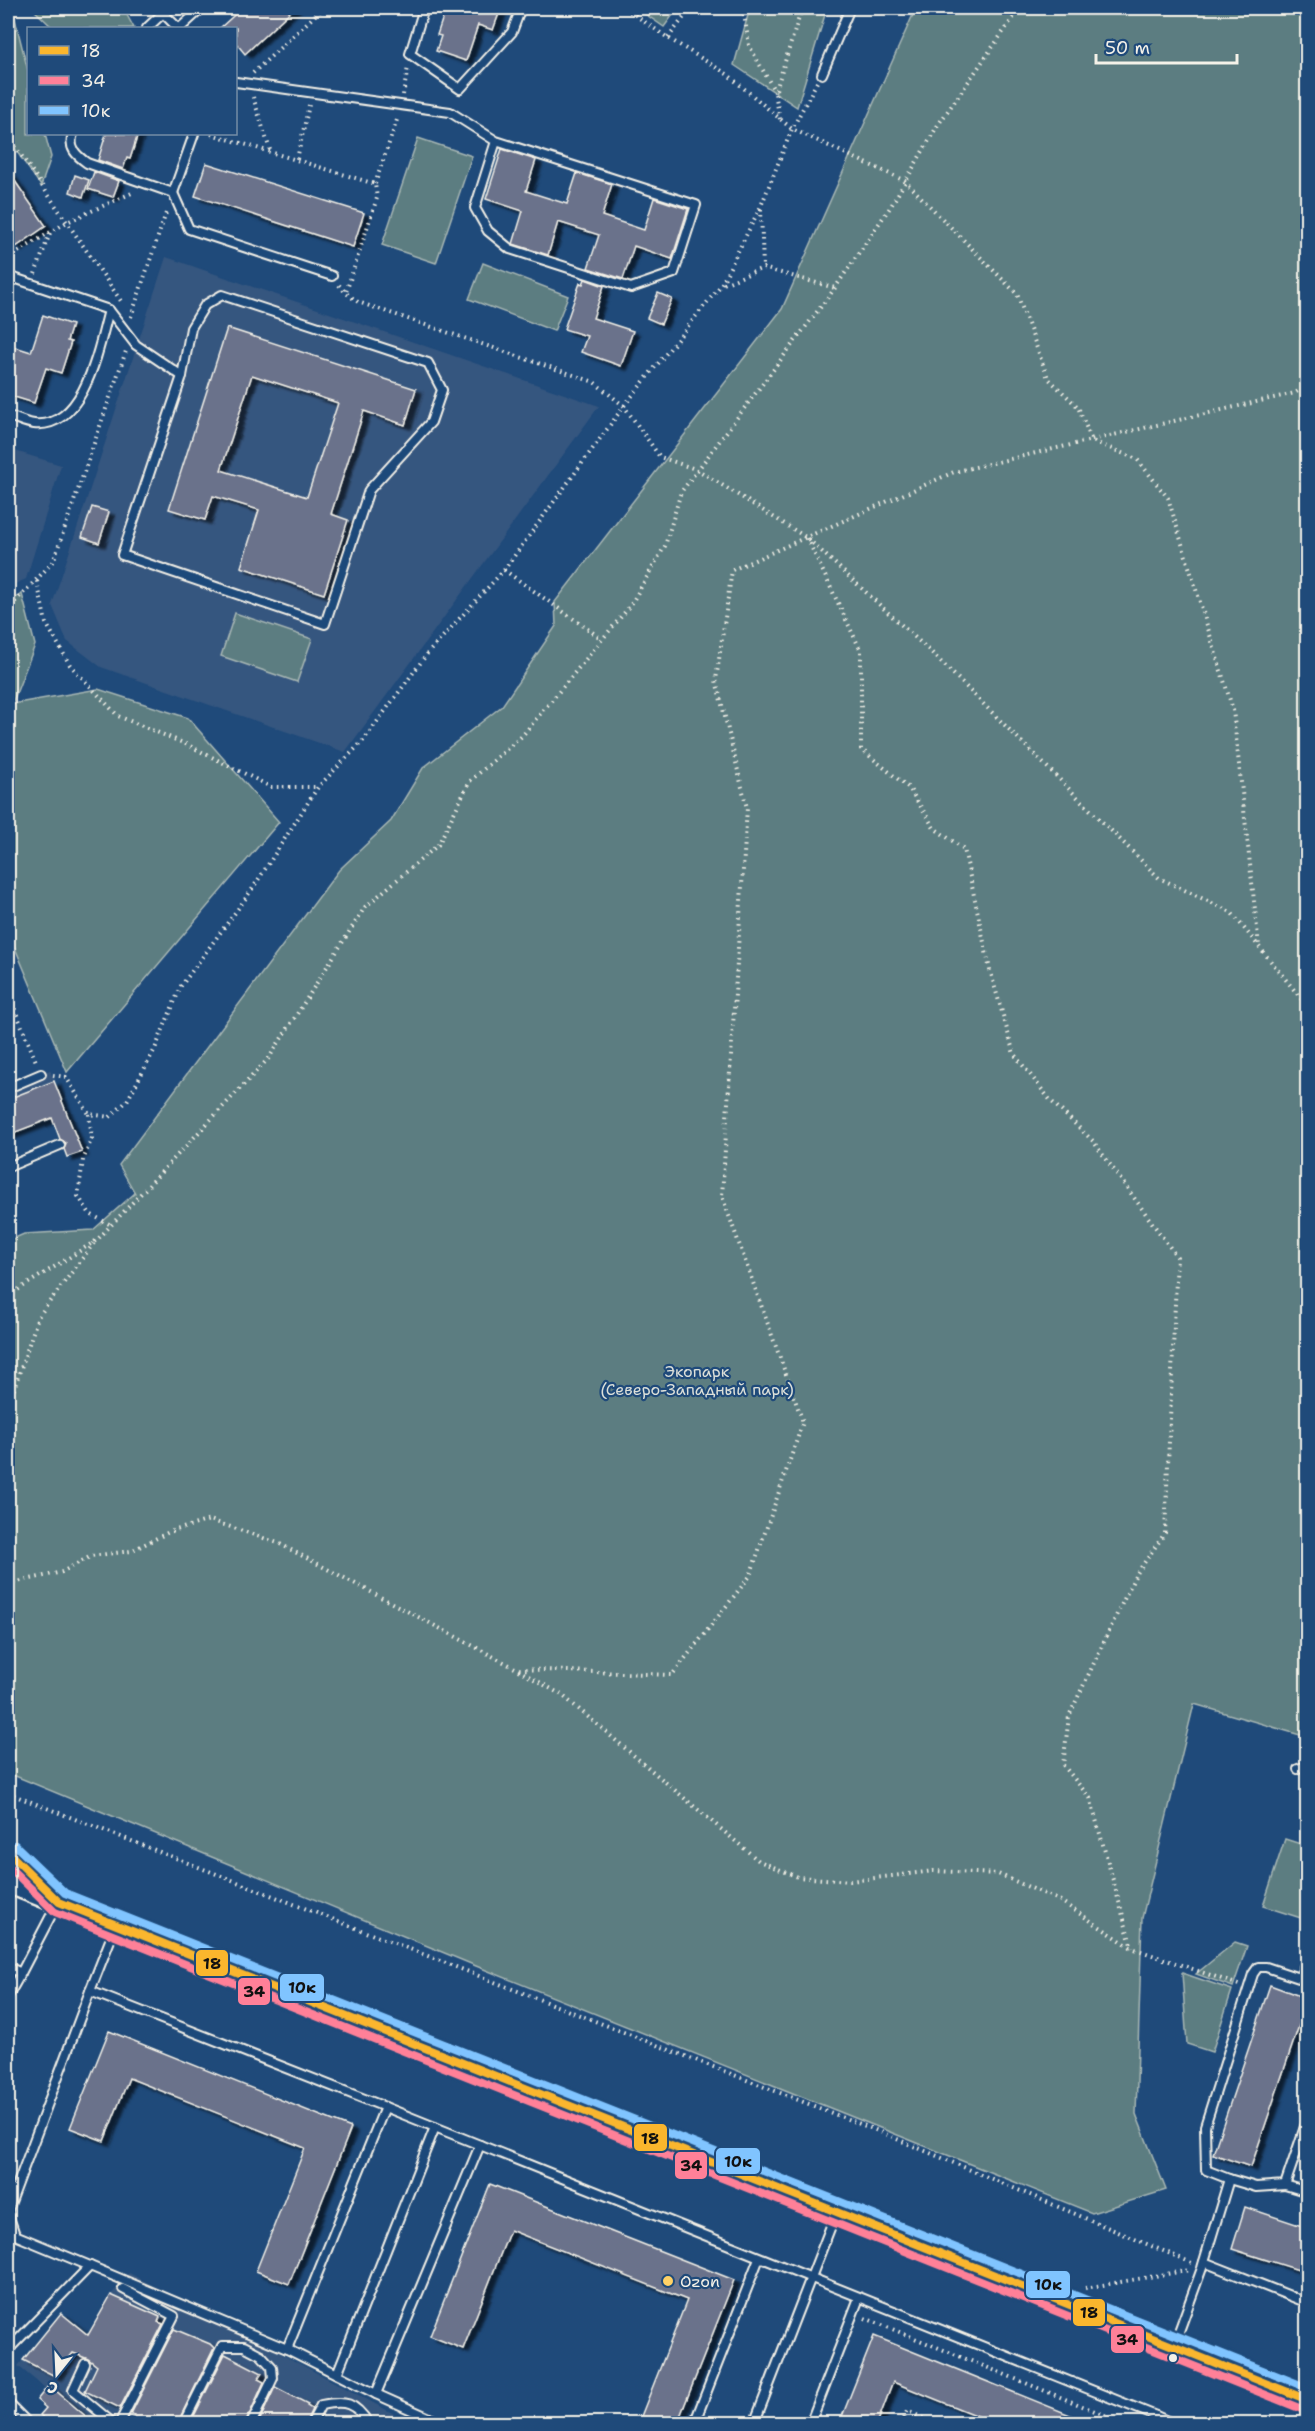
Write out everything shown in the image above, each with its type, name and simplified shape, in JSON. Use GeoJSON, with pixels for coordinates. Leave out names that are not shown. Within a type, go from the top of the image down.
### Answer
{"type":"FeatureCollection","features":[{"type":"Feature","properties":{"kind":"street"},"geometry":{"type":"LineString","coordinates":[[8,1852],[59,1902]]}},
{"type":"Feature","properties":{"kind":"street"},"geometry":{"type":"LineString","coordinates":[[8,1882],[1308,2400]]}},
{"type":"Feature","properties":{"kind":"lane"},"geometry":{"type":"LineString","coordinates":[[180,27],[202,8]]}},
{"type":"Feature","properties":{"kind":"lane"},"geometry":{"type":"LineString","coordinates":[[424,8],[410,54],[460,89],[512,32],[521,8]]}},
{"type":"Feature","properties":{"kind":"lane"},"geometry":{"type":"LineString","coordinates":[[822,74],[850,8]]}},
{"type":"Feature","properties":{"kind":"lane"},"geometry":{"type":"LineString","coordinates":[[148,27],[161,10],[178,27]]}},
{"type":"Feature","properties":{"kind":"lane"},"geometry":{"type":"LineString","coordinates":[[243,83],[450,112],[496,141],[696,205],[674,273],[631,288],[510,249],[488,231],[475,208],[496,141]]}},
{"type":"Feature","properties":{"kind":"lane"},"geometry":{"type":"LineString","coordinates":[[73,135],[70,141],[75,154],[87,163],[173,193]]}},
{"type":"Feature","properties":{"kind":"lane"},"geometry":{"type":"LineString","coordinates":[[194,135],[173,193],[189,229],[332,276]]}},
{"type":"Feature","properties":{"kind":"lane"},"geometry":{"type":"LineString","coordinates":[[8,278],[109,310],[136,345],[182,376]]}},
{"type":"Feature","properties":{"kind":"lane"},"geometry":{"type":"LineString","coordinates":[[222,295],[428,363],[442,390],[431,422],[369,490],[325,624],[122,555],[182,376],[191,328],[205,305],[222,295]]}},
{"type":"Feature","properties":{"kind":"lane"},"geometry":{"type":"LineString","coordinates":[[8,416],[34,424],[45,423],[55,421],[74,405],[88,383],[109,310]]}},
{"type":"Feature","properties":{"kind":"lane"},"geometry":{"type":"LineString","coordinates":[[8,1088],[41,1074]]}},
{"type":"Feature","properties":{"kind":"lane"},"geometry":{"type":"LineString","coordinates":[[8,1167],[60,1145]]}},
{"type":"Feature","properties":{"kind":"lane"},"geometry":{"type":"LineString","coordinates":[[1299,1769],[1308,1765]]}},
{"type":"Feature","properties":{"kind":"lane"},"geometry":{"type":"LineString","coordinates":[[8,1996],[59,1902]]}},
{"type":"Feature","properties":{"kind":"lane"},"geometry":{"type":"LineString","coordinates":[[8,2210],[116,1924]]}},
{"type":"Feature","properties":{"kind":"lane"},"geometry":{"type":"LineString","coordinates":[[1308,1956],[1304,1980],[1258,1967],[1253,1974],[1205,2126],[1206,2170],[1256,2187],[1285,2185],[1308,2192]]}},
{"type":"Feature","properties":{"kind":"lane"},"geometry":{"type":"LineString","coordinates":[[8,1967],[21,1973]]}},
{"type":"Feature","properties":{"kind":"lane"},"geometry":{"type":"LineString","coordinates":[[90,1991],[480,2145],[1154,2420],[1174,2424]]}},
{"type":"Feature","properties":{"kind":"lane"},"geometry":{"type":"LineString","coordinates":[[287,2349],[385,2107]]}},
{"type":"Feature","properties":{"kind":"lane"},"geometry":{"type":"LineString","coordinates":[[1285,2185],[1307,2123]]}},
{"type":"Feature","properties":{"kind":"lane"},"geometry":{"type":"LineString","coordinates":[[337,2374],[435,2127]]}},
{"type":"Feature","properties":{"kind":"lane"},"geometry":{"type":"LineString","coordinates":[[376,2394],[480,2145]]}},
{"type":"Feature","properties":{"kind":"lane"},"geometry":{"type":"LineString","coordinates":[[1174,2347],[1203,2265],[1229,2179]]}},
{"type":"Feature","properties":{"kind":"lane"},"geometry":{"type":"LineString","coordinates":[[754,2424],[837,2211]]}},
{"type":"Feature","properties":{"kind":"lane"},"geometry":{"type":"LineString","coordinates":[[8,2214],[15,2235],[287,2349],[376,2394],[443,2424]]}},
{"type":"Feature","properties":{"kind":"lane"},"geometry":{"type":"LineString","coordinates":[[694,2424],[759,2258]]}},
{"type":"Feature","properties":{"kind":"lane"},"geometry":{"type":"LineString","coordinates":[[1203,2265],[1308,2303]]}},
{"type":"Feature","properties":{"kind":"lane"},"geometry":{"type":"LineString","coordinates":[[8,2350],[90,2266]]}},
{"type":"Feature","properties":{"kind":"lane"},"geometry":{"type":"LineString","coordinates":[[119,2424],[174,2316],[123,2289]]}},
{"type":"Feature","properties":{"kind":"lane"},"geometry":{"type":"LineString","coordinates":[[810,2424],[859,2298]]}},
{"type":"Feature","properties":{"kind":"lane"},"geometry":{"type":"LineString","coordinates":[[183,2424],[222,2346],[244,2346],[261,2355],[272,2367],[273,2378],[251,2424]]}},
{"type":"Feature","properties":{"kind":"lane"},"geometry":{"type":"LineString","coordinates":[[85,2364],[73,2390],[114,2424]]}},
{"type":"Feature","properties":{"kind":"lane"},"geometry":{"type":"LineString","coordinates":[[311,2424],[321,2405],[340,2401],[351,2405],[369,2424]]}},
{"type":"Feature","properties":{"kind":"lane"},"geometry":{"type":"LineString","coordinates":[[8,2403],[29,2424]]}},
{"type":"Feature","properties":{"kind":"path"},"geometry":{"type":"LineString","coordinates":[[270,151],[243,83],[322,8]]}},
{"type":"Feature","properties":{"kind":"path"},"geometry":{"type":"LineString","coordinates":[[625,8],[668,38],[727,74],[792,129],[905,181],[1017,294],[1048,378],[1078,407],[1092,441],[1137,459],[1168,498],[1233,710],[1259,947]]}},
{"type":"Feature","properties":{"kind":"path"},"geometry":{"type":"LineString","coordinates":[[668,38],[691,8]]}},
{"type":"Feature","properties":{"kind":"path"},"geometry":{"type":"LineString","coordinates":[[743,8],[749,45],[775,93],[780,119]]}},
{"type":"Feature","properties":{"kind":"path"},"geometry":{"type":"LineString","coordinates":[[775,93],[802,8]]}},
{"type":"Feature","properties":{"kind":"path"},"geometry":{"type":"LineString","coordinates":[[8,1407],[38,1317],[97,1240],[269,1058],[365,908],[438,845],[470,781],[522,736],[630,606],[665,546],[681,492],[835,288],[905,181],[938,125],[1020,8]]}},
{"type":"Feature","properties":{"kind":"path"},"geometry":{"type":"LineString","coordinates":[[346,293],[377,198],[375,184],[402,104],[410,54]]}},
{"type":"Feature","properties":{"kind":"path"},"geometry":{"type":"LineString","coordinates":[[89,1114],[110,1117],[127,1101],[155,1049],[181,986],[251,891],[318,787],[363,741],[427,654],[504,570],[624,406],[721,285],[761,206],[792,129],[822,74]]}},
{"type":"Feature","properties":{"kind":"path"},"geometry":{"type":"LineString","coordinates":[[297,159],[312,92]]}},
{"type":"Feature","properties":{"kind":"path"},"geometry":{"type":"LineString","coordinates":[[214,135],[375,184]]}},
{"type":"Feature","properties":{"kind":"path"},"geometry":{"type":"LineString","coordinates":[[8,136],[131,316]]}},
{"type":"Feature","properties":{"kind":"path"},"geometry":{"type":"LineString","coordinates":[[8,258],[67,222],[150,185]]}},
{"type":"Feature","properties":{"kind":"path"},"geometry":{"type":"LineString","coordinates":[[8,618],[12,605],[53,562],[126,353],[131,316],[173,193]]}},
{"type":"Feature","properties":{"kind":"path"},"geometry":{"type":"LineString","coordinates":[[761,206],[763,268]]}},
{"type":"Feature","properties":{"kind":"path"},"geometry":{"type":"LineString","coordinates":[[31,284],[50,232]]}},
{"type":"Feature","properties":{"kind":"path"},"geometry":{"type":"LineString","coordinates":[[721,285],[763,268],[835,288]]}},
{"type":"Feature","properties":{"kind":"path"},"geometry":{"type":"LineString","coordinates":[[332,276],[346,293],[358,302],[594,382],[624,406],[660,457],[698,470],[807,538],[932,653],[1159,878],[1231,912],[1308,1007]]}},
{"type":"Feature","properties":{"kind":"path"},"geometry":{"type":"LineString","coordinates":[[517,1669],[672,1675],[750,1576],[803,1422],[722,1196],[747,808],[716,680],[732,570],[954,472],[1295,393],[1308,385]]}},
{"type":"Feature","properties":{"kind":"path"},"geometry":{"type":"LineString","coordinates":[[807,538],[861,651],[861,749],[909,788],[934,828],[964,849],[990,970],[1014,1054],[1051,1101],[1093,1141],[1177,1257],[1166,1533],[1135,1576],[1069,1716],[1063,1765],[1090,1798],[1132,1948]]}},
{"type":"Feature","properties":{"kind":"path"},"geometry":{"type":"LineString","coordinates":[[504,570],[602,639]]}},
{"type":"Feature","properties":{"kind":"path"},"geometry":{"type":"LineString","coordinates":[[37,581],[46,623],[70,665],[118,716],[188,745],[271,787],[318,787]]}},
{"type":"Feature","properties":{"kind":"path"},"geometry":{"type":"LineString","coordinates":[[8,992],[41,1074],[66,1077],[89,1114],[92,1138],[83,1160],[78,1196],[90,1214],[111,1224]]}},
{"type":"Feature","properties":{"kind":"path"},"geometry":{"type":"LineString","coordinates":[[8,1296],[97,1240]]}},
{"type":"Feature","properties":{"kind":"path"},"geometry":{"type":"LineString","coordinates":[[8,1584],[62,1572],[91,1556],[131,1551],[169,1532],[210,1520],[278,1543],[562,1695],[759,1861],[798,1877],[850,1881],[934,1871],[998,1874],[1059,1900],[1132,1948],[1248,1988]]}},
{"type":"Feature","properties":{"kind":"path"},"geometry":{"type":"LineString","coordinates":[[8,1793],[873,2129],[1203,2265]]}},
{"type":"Feature","properties":{"kind":"path"},"geometry":{"type":"LineString","coordinates":[[1077,2285],[1088,2289],[1203,2265]]}},
{"type":"Feature","properties":{"kind":"path"},"geometry":{"type":"LineString","coordinates":[[864,2318],[1127,2424]]}},
{"type":"Feature","properties":{"kind":"path"},"geometry":{"type":"LineString","coordinates":[[902,2424],[907,2411],[938,2424]]}},
{"type":"Feature","properties":{"kind":"shaded area"},"geometry":{"type":"Polygon","coordinates":[[[166,257],[599,406],[345,752],[101,667],[67,641],[52,605],[166,257]]]}},
{"type":"Feature","properties":{"kind":"shaded area"},"geometry":{"type":"Polygon","coordinates":[[[8,449],[61,465],[26,579],[8,587],[8,449]]]}},
{"type":"Feature","properties":{"kind":"shaded area"},"geometry":{"type":"Polygon","coordinates":[[[50,1070],[61,1098],[8,1119],[8,1086],[50,1070]]]}},
{"type":"Feature","properties":{"kind":"shaded area"},"geometry":{"type":"Polygon","coordinates":[[[129,2273],[411,2423],[50,2423],[40,2415],[46,2408],[37,2400],[45,2388],[18,2366],[61,2313],[88,2334],[111,2295],[129,2273]]]}},
{"type":"Feature","properties":{"kind":"green space"},"geometry":{"type":"Polygon","coordinates":[[[32,8],[123,8],[133,27],[52,27],[32,8]]]}},
{"type":"Feature","properties":{"kind":"green space"},"geometry":{"type":"Polygon","coordinates":[[[643,8],[678,8],[664,27],[641,11],[643,8]]]}},
{"type":"Feature","properties":{"kind":"green space"},"geometry":{"type":"Polygon","coordinates":[[[750,8],[827,8],[797,107],[734,65],[750,8]]]}},
{"type":"Feature","properties":{"kind":"green space","name":"Экопарк (Северо-Западный парк)"},"geometry":{"type":"Polygon","coordinates":[[[916,8],[1307,8],[1307,1737],[1194,1704],[1142,1918],[1136,2114],[1166,2190],[1092,2213],[476,1966],[8,1773],[8,1241],[24,1234],[93,1230],[135,1193],[119,1165],[339,870],[391,821],[423,768],[502,706],[556,626],[555,602],[782,309],[916,8]]]}},
{"type":"Feature","properties":{"kind":"green space"},"geometry":{"type":"Polygon","coordinates":[[[15,19],[27,67],[27,135],[45,135],[51,157],[41,186],[8,139],[8,22],[15,19]]]}},
{"type":"Feature","properties":{"kind":"green space"},"geometry":{"type":"Polygon","coordinates":[[[418,138],[472,156],[436,263],[382,245],[418,138]]]}},
{"type":"Feature","properties":{"kind":"green space"},"geometry":{"type":"Polygon","coordinates":[[[483,263],[568,296],[554,331],[469,299],[483,263]]]}},
{"type":"Feature","properties":{"kind":"green space"},"geometry":{"type":"Polygon","coordinates":[[[22,594],[35,645],[12,704],[98,689],[188,718],[279,822],[67,1072],[8,931],[8,602],[22,594]]]}},
{"type":"Feature","properties":{"kind":"green space"},"geometry":{"type":"Polygon","coordinates":[[[235,613],[312,639],[297,682],[221,656],[235,613]]]}},
{"type":"Feature","properties":{"kind":"green space"},"geometry":{"type":"Polygon","coordinates":[[[1285,1839],[1307,1846],[1307,1899],[1301,1918],[1263,1906],[1285,1839]]]}},
{"type":"Feature","properties":{"kind":"green space"},"geometry":{"type":"Polygon","coordinates":[[[1235,1942],[1247,1946],[1233,1987],[1196,1974],[1235,1942]]]}},
{"type":"Feature","properties":{"kind":"green space"},"geometry":{"type":"Polygon","coordinates":[[[1182,1973],[1232,1990],[1212,2052],[1187,2044],[1182,1973]]]}},
{"type":"Feature","properties":{"kind":"building"},"geometry":{"type":"Polygon","coordinates":[[[242,8],[294,8],[245,54],[237,44],[237,27],[221,27],[242,8]]]}},
{"type":"Feature","properties":{"kind":"building"},"geometry":{"type":"Polygon","coordinates":[[[446,8],[501,8],[493,30],[478,25],[466,61],[436,51],[441,36],[437,35],[446,8]]]}},
{"type":"Feature","properties":{"kind":"building"},"geometry":{"type":"Polygon","coordinates":[[[106,135],[138,135],[130,159],[127,158],[123,169],[98,160],[106,135]]]}},
{"type":"Feature","properties":{"kind":"building"},"geometry":{"type":"Polygon","coordinates":[[[502,149],[536,160],[526,191],[567,204],[577,173],[612,184],[602,216],[644,230],[654,198],[688,209],[672,259],[634,246],[623,279],[588,268],[599,235],[558,222],[548,255],[513,244],[523,211],[486,199],[502,149]]]}},
{"type":"Feature","properties":{"kind":"building"},"geometry":{"type":"Polygon","coordinates":[[[206,163],[364,213],[353,247],[195,196],[206,163]]]}},
{"type":"Feature","properties":{"kind":"building"},"geometry":{"type":"Polygon","coordinates":[[[8,171],[46,226],[16,247],[8,235],[8,171]]]}},
{"type":"Feature","properties":{"kind":"building"},"geometry":{"type":"Polygon","coordinates":[[[94,172],[119,181],[113,197],[88,189],[94,172]]]}},
{"type":"Feature","properties":{"kind":"building"},"geometry":{"type":"Polygon","coordinates":[[[75,175],[89,180],[83,197],[70,192],[75,175]]]}},
{"type":"Feature","properties":{"kind":"building"},"geometry":{"type":"Polygon","coordinates":[[[585,279],[604,286],[593,318],[633,331],[621,366],[581,352],[587,336],[564,329],[580,283],[583,284],[585,279]]]}},
{"type":"Feature","properties":{"kind":"building"},"geometry":{"type":"Polygon","coordinates":[[[658,293],[672,299],[661,324],[647,318],[658,293]]]}},
{"type":"Feature","properties":{"kind":"building"},"geometry":{"type":"Polygon","coordinates":[[[43,315],[72,325],[67,341],[71,342],[61,373],[46,368],[34,403],[8,395],[8,369],[15,347],[31,352],[43,315]]]}},
{"type":"Feature","properties":{"kind":"building"},"geometry":{"type":"Polygon","coordinates":[[[227,328],[416,389],[405,425],[364,411],[331,514],[348,520],[324,594],[241,567],[259,510],[213,496],[205,520],[169,509],[227,328]],[[252,375],[221,470],[307,497],[338,403],[252,375]]]}},
{"type":"Feature","properties":{"kind":"building"},"geometry":{"type":"Polygon","coordinates":[[[92,507],[109,512],[99,543],[82,537],[92,507]]]}},
{"type":"Feature","properties":{"kind":"building"},"geometry":{"type":"Polygon","coordinates":[[[54,1081],[82,1152],[67,1157],[64,1149],[66,1143],[60,1139],[52,1118],[8,1135],[8,1099],[54,1081]]]}},
{"type":"Feature","properties":{"kind":"building"},"geometry":{"type":"Polygon","coordinates":[[[1270,1985],[1308,1999],[1251,2167],[1213,2154],[1270,1985]]]}},
{"type":"Feature","properties":{"kind":"building"},"geometry":{"type":"Polygon","coordinates":[[[109,2031],[351,2128],[289,2284],[256,2271],[305,2148],[129,2078],[104,2141],[70,2128],[109,2031]]]}},
{"type":"Feature","properties":{"kind":"building"},"geometry":{"type":"Polygon","coordinates":[[[490,2184],[734,2280],[677,2424],[638,2424],[687,2300],[510,2230],[463,2349],[430,2336],[490,2184]]]}},
{"type":"Feature","properties":{"kind":"building"},"geometry":{"type":"Polygon","coordinates":[[[1245,2207],[1308,2228],[1308,2273],[1232,2249],[1245,2207]]]}},
{"type":"Feature","properties":{"kind":"building"},"geometry":{"type":"Polygon","coordinates":[[[111,2295],[160,2317],[158,2322],[163,2324],[120,2408],[85,2391],[97,2366],[88,2359],[73,2353],[55,2376],[23,2360],[61,2313],[88,2335],[111,2295]]]}},
{"type":"Feature","properties":{"kind":"building"},"geometry":{"type":"Polygon","coordinates":[[[174,2329],[210,2344],[214,2348],[177,2424],[130,2424],[135,2415],[131,2414],[174,2329]]]}},
{"type":"Feature","properties":{"kind":"building"},"geometry":{"type":"Polygon","coordinates":[[[874,2336],[1090,2424],[997,2424],[893,2382],[877,2424],[839,2424],[874,2336]]]}},
{"type":"Feature","properties":{"kind":"building"},"geometry":{"type":"Polygon","coordinates":[[[225,2354],[262,2373],[258,2379],[264,2382],[245,2424],[190,2424],[225,2354]]]}},
{"type":"Feature","properties":{"kind":"building"},"geometry":{"type":"Polygon","coordinates":[[[49,2385],[95,2424],[50,2424],[40,2415],[46,2408],[37,2400],[49,2385]]]}},
{"type":"Feature","properties":{"kind":"building"},"geometry":{"type":"Polygon","coordinates":[[[275,2387],[308,2404],[307,2406],[312,2409],[305,2424],[258,2424],[275,2387]]]}},
{"type":"Feature","properties":{"kind":"transit line","name":"10к"},"geometry":{"type":"LineString","coordinates":[[15,1845],[65,1893],[1308,2388]]}},
{"type":"Feature","properties":{"kind":"transit line","name":"18"},"geometry":{"type":"LineString","coordinates":[[8,1852],[59,1902],[1308,2400]]}},
{"type":"Feature","properties":{"kind":"transit line","name":"34"},"geometry":{"type":"LineString","coordinates":[[8,1866],[55,1912],[1304,2410]]}},
{"type":"Feature","properties":{"kind":"place","name":"Ozon"},"geometry":{"type":"Point","coordinates":[668,2281]}}]}
